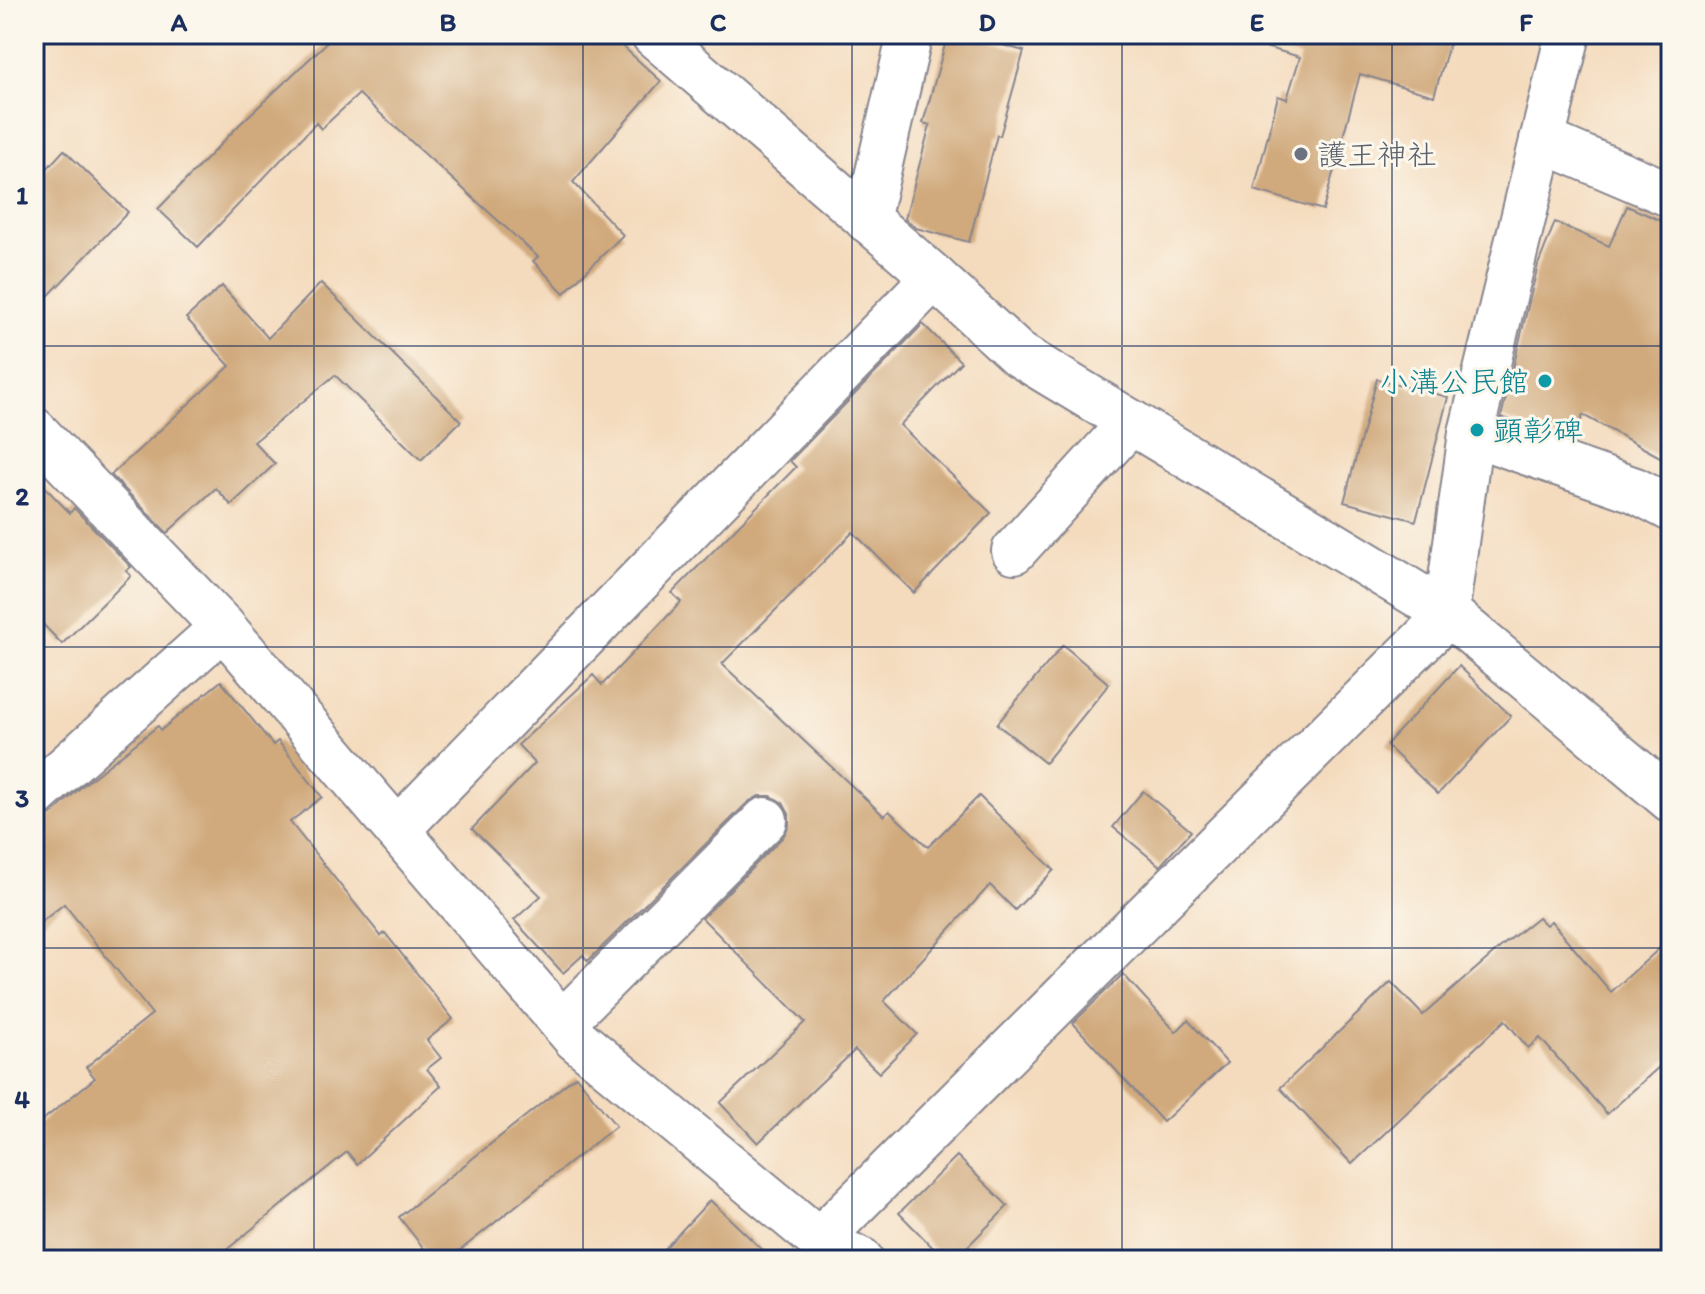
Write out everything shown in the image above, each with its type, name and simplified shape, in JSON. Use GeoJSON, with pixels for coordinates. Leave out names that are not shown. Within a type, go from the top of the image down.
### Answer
{"type":"FeatureCollection","features":[{"type":"Feature","properties":{"kind":"street"},"geometry":{"type":"LineString","coordinates":[[653,34],[934,277],[1018,354],[1449,614],[1671,800]]}},
{"type":"Feature","properties":{"kind":"street"},"geometry":{"type":"LineString","coordinates":[[867,220],[910,34]]}},
{"type":"Feature","properties":{"kind":"street"},"geometry":{"type":"LineString","coordinates":[[819,1240],[1449,614],[1448,601],[1471,433],[1568,34]]}},
{"type":"Feature","properties":{"kind":"street"},"geometry":{"type":"LineString","coordinates":[[1542,140],[1671,195]]}},
{"type":"Feature","properties":{"kind":"street"},"geometry":{"type":"LineString","coordinates":[[397,830],[934,277]]}},
{"type":"Feature","properties":{"kind":"street"},"geometry":{"type":"LineString","coordinates":[[1014,551],[1131,422]]}},
{"type":"Feature","properties":{"kind":"street"},"geometry":{"type":"LineString","coordinates":[[34,430],[223,627],[575,1038],[819,1240],[861,1260]]}},
{"type":"Feature","properties":{"kind":"street"},"geometry":{"type":"LineString","coordinates":[[1471,433],[1635,490],[1671,509]]}},
{"type":"Feature","properties":{"kind":"street"},"geometry":{"type":"LineString","coordinates":[[34,796],[223,627]]}},
{"type":"Feature","properties":{"kind":"street"},"geometry":{"type":"LineString","coordinates":[[562,1023],[765,820]]}},
{"type":"Feature","properties":{"kind":"water"},"geometry":{"type":"Polygon","coordinates":[[[1642,739],[1671,763],[1671,784],[1630,751],[1642,739]]]}},
{"type":"Feature","properties":{"kind":"building"},"geometry":{"type":"Polygon","coordinates":[[[336,34],[609,34],[661,81],[573,182],[623,235],[564,293],[533,261],[538,257],[359,94],[321,129],[316,123],[198,247],[158,209],[240,124],[336,34]]]}},
{"type":"Feature","properties":{"kind":"building"},"geometry":{"type":"Polygon","coordinates":[[[948,34],[963,34],[1024,51],[1000,136],[997,135],[969,242],[916,228],[905,219],[930,125],[923,123],[948,34]]]}},
{"type":"Feature","properties":{"kind":"building"},"geometry":{"type":"Polygon","coordinates":[[[1267,34],[1452,34],[1434,96],[1360,74],[1323,210],[1254,190],[1278,96],[1287,99],[1300,57],[1265,47],[1267,34]]]}},
{"type":"Feature","properties":{"kind":"building"},"geometry":{"type":"Polygon","coordinates":[[[64,150],[128,212],[34,311],[34,183],[64,150]]]}},
{"type":"Feature","properties":{"kind":"building"},"geometry":{"type":"Polygon","coordinates":[[[1627,206],[1671,225],[1671,463],[1583,415],[1573,442],[1501,417],[1538,265],[1555,222],[1609,246],[1627,206]]]}},
{"type":"Feature","properties":{"kind":"building"},"geometry":{"type":"Polygon","coordinates":[[[321,283],[461,421],[421,460],[335,375],[254,442],[275,464],[231,505],[216,488],[167,533],[111,475],[230,366],[186,318],[222,286],[268,338],[321,283]]]}},
{"type":"Feature","properties":{"kind":"building"},"geometry":{"type":"Polygon","coordinates":[[[923,324],[961,362],[900,425],[991,513],[914,593],[853,532],[722,664],[884,816],[889,811],[928,847],[979,796],[1054,870],[1015,910],[990,885],[884,1001],[917,1034],[879,1073],[855,1050],[758,1143],[720,1103],[805,1022],[702,918],[783,837],[789,826],[789,814],[783,803],[771,796],[759,796],[748,802],[588,961],[583,955],[563,973],[514,920],[541,896],[472,829],[535,763],[518,745],[593,675],[602,685],[681,602],[672,593],[796,467],[790,461],[923,324]]]}},
{"type":"Feature","properties":{"kind":"building"},"geometry":{"type":"Polygon","coordinates":[[[1377,379],[1448,397],[1416,521],[1344,502],[1377,379]]]}},
{"type":"Feature","properties":{"kind":"building"},"geometry":{"type":"Polygon","coordinates":[[[34,476],[70,513],[74,508],[131,567],[126,571],[131,576],[62,644],[34,615],[34,476]]]}},
{"type":"Feature","properties":{"kind":"building"},"geometry":{"type":"Polygon","coordinates":[[[1063,645],[1109,684],[1045,763],[997,724],[1063,645]]]}},
{"type":"Feature","properties":{"kind":"building"},"geometry":{"type":"Polygon","coordinates":[[[1459,666],[1511,716],[1438,794],[1386,745],[1459,666]]]}},
{"type":"Feature","properties":{"kind":"building"},"geometry":{"type":"Polygon","coordinates":[[[221,681],[273,745],[278,741],[322,797],[290,822],[381,936],[385,933],[453,1019],[427,1040],[441,1058],[427,1069],[441,1086],[357,1164],[347,1152],[214,1260],[34,1260],[34,1127],[95,1078],[86,1067],[152,1014],[64,904],[34,928],[34,823],[51,815],[82,786],[158,726],[161,730],[221,681]]]}},
{"type":"Feature","properties":{"kind":"building"},"geometry":{"type":"Polygon","coordinates":[[[1143,791],[1191,831],[1160,866],[1113,827],[1143,791]]]}},
{"type":"Feature","properties":{"kind":"building"},"geometry":{"type":"Polygon","coordinates":[[[1538,917],[1546,925],[1551,921],[1611,992],[1671,938],[1671,1056],[1607,1114],[1540,1038],[1528,1048],[1505,1020],[1352,1164],[1280,1088],[1391,982],[1423,1015],[1538,917]]]}},
{"type":"Feature","properties":{"kind":"building"},"geometry":{"type":"Polygon","coordinates":[[[1123,974],[1176,1032],[1188,1020],[1227,1063],[1163,1122],[1073,1023],[1123,974]]]}},
{"type":"Feature","properties":{"kind":"building"},"geometry":{"type":"Polygon","coordinates":[[[576,1076],[616,1126],[448,1260],[433,1260],[399,1217],[576,1076]]]}},
{"type":"Feature","properties":{"kind":"building"},"geometry":{"type":"Polygon","coordinates":[[[957,1156],[1008,1206],[954,1260],[945,1260],[899,1213],[957,1156]]]}},
{"type":"Feature","properties":{"kind":"building"},"geometry":{"type":"Polygon","coordinates":[[[710,1200],[773,1260],[654,1260],[710,1200]]]}},
{"type":"Feature","properties":{"kind":"place","name":"護王神社"},"geometry":{"type":"Point","coordinates":[1301,154]}},
{"type":"Feature","properties":{"kind":"place","name":"小溝公民館"},"geometry":{"type":"Point","coordinates":[1545,381]}},
{"type":"Feature","properties":{"kind":"place","name":"顕彰碑"},"geometry":{"type":"Point","coordinates":[1477,430]}}]}
